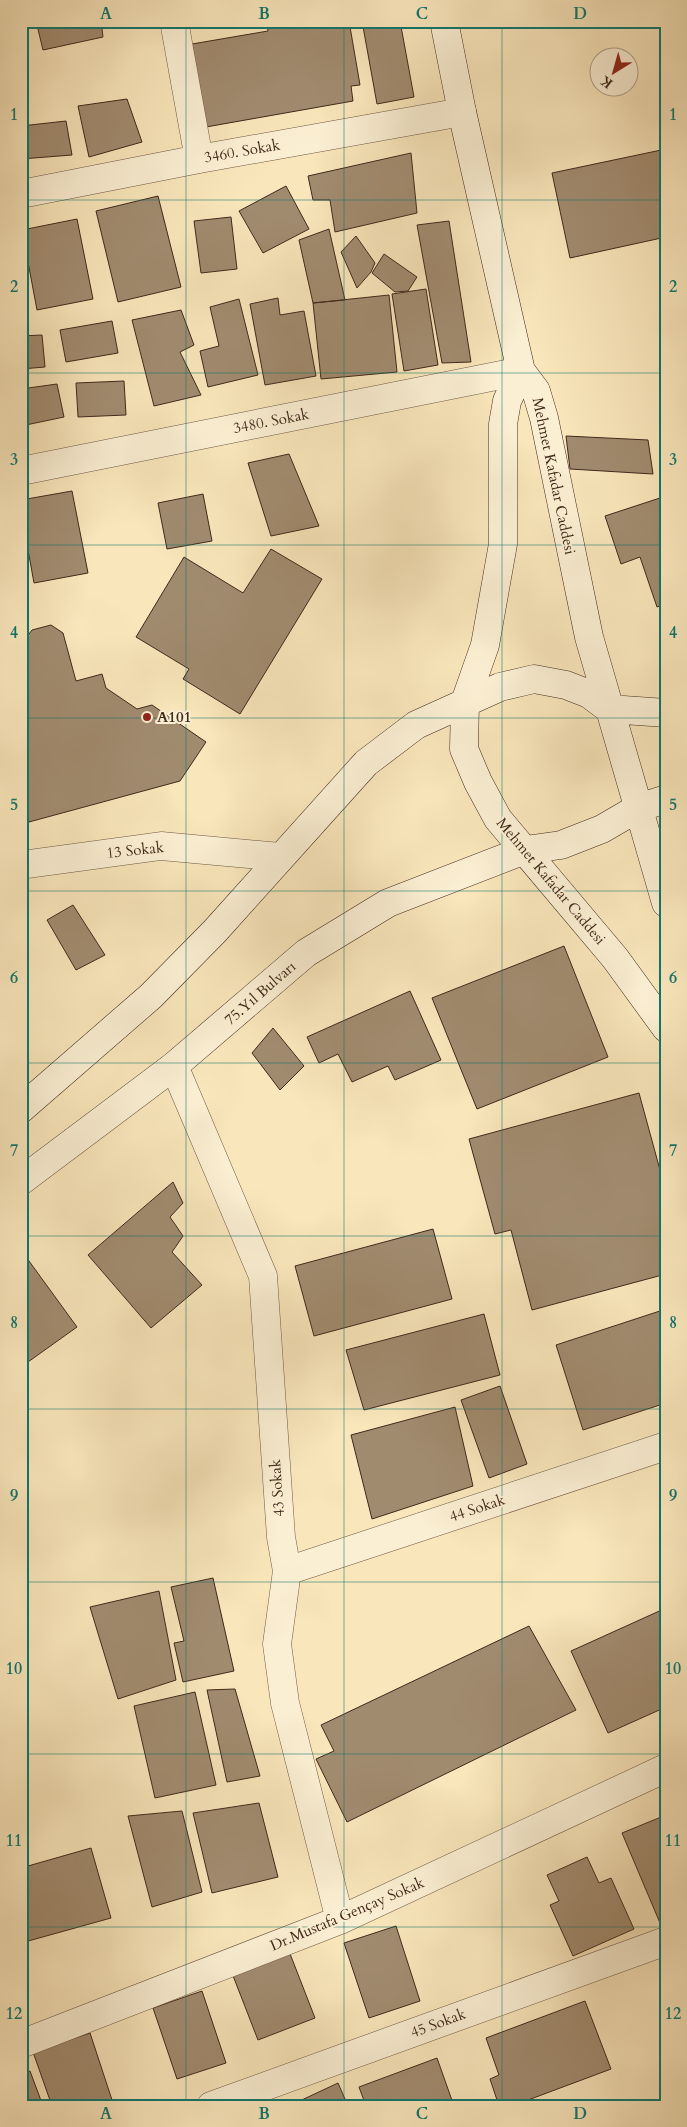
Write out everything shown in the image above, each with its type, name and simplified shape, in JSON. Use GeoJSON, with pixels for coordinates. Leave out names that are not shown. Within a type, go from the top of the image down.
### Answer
{"type":"FeatureCollection","features":[{"type":"Feature","properties":{"kind":"street"},"geometry":{"type":"LineString","coordinates":[[174,21],[199,159]]}},
{"type":"Feature","properties":{"kind":"street","name":"Mehmet Kafadar Caddesi"},"geometry":{"type":"LineString","coordinates":[[444,21],[462,112],[521,371],[536,391],[544,418],[589,637],[666,903]]}},
{"type":"Feature","properties":{"kind":"street","name":"3460. Sokak"},"geometry":{"type":"LineString","coordinates":[[21,194],[199,159],[462,112]]}},
{"type":"Feature","properties":{"kind":"street","name":"Mehmet Kafadar Caddesi"},"geometry":{"type":"LineString","coordinates":[[521,371],[507,401],[503,424],[503,544],[485,645],[466,702],[464,749],[478,782],[498,819],[615,958],[666,1028]]}},
{"type":"Feature","properties":{"kind":"street","name":"3480. Sokak"},"geometry":{"type":"LineString","coordinates":[[21,471],[521,371]]}},
{"type":"Feature","properties":{"kind":"street"},"geometry":{"type":"LineString","coordinates":[[21,1109],[151,996],[215,931],[366,763],[416,725],[500,687],[534,679],[566,685],[589,694],[609,709],[666,713]]}},
{"type":"Feature","properties":{"kind":"street"},"geometry":{"type":"LineString","coordinates":[[525,850],[561,845],[602,829],[638,808],[666,799]]}},
{"type":"Feature","properties":{"kind":"street","name":"13 Sokak"},"geometry":{"type":"LineString","coordinates":[[21,865],[161,846],[280,857]]}},
{"type":"Feature","properties":{"kind":"street","name":"75.Yıl Bulvarı"},"geometry":{"type":"LineString","coordinates":[[21,1181],[174,1066],[306,953],[388,903],[525,850]]}},
{"type":"Feature","properties":{"kind":"street","name":"43 Sokak"},"geometry":{"type":"LineString","coordinates":[[174,1066],[263,1276],[281,1537],[288,1571],[277,1644],[285,1703],[340,1920]]}},
{"type":"Feature","properties":{"kind":"street","name":"44 Sokak"},"geometry":{"type":"LineString","coordinates":[[288,1571],[666,1446]]}},
{"type":"Feature","properties":{"kind":"street","name":"Dr.Mustafa Gençay Sokak"},"geometry":{"type":"LineString","coordinates":[[21,2044],[340,1920],[666,1768]]}},
{"type":"Feature","properties":{"kind":"street","name":"45 Sokak"},"geometry":{"type":"LineString","coordinates":[[211,2106],[666,1941]]}},
{"type":"Feature","properties":{"kind":"building"},"geometry":{"type":"Polygon","coordinates":[[[36,21],[101,21],[103,37],[43,50],[36,21]]]}},
{"type":"Feature","properties":{"kind":"building"},"geometry":{"type":"Polygon","coordinates":[[[267,21],[349,21],[360,85],[351,86],[353,101],[206,127],[192,44],[268,31],[267,21]]]}},
{"type":"Feature","properties":{"kind":"building"},"geometry":{"type":"Polygon","coordinates":[[[362,21],[400,21],[414,97],[377,104],[362,21]]]}},
{"type":"Feature","properties":{"kind":"building"},"geometry":{"type":"Polygon","coordinates":[[[127,99],[142,142],[89,157],[78,106],[127,99]]]}},
{"type":"Feature","properties":{"kind":"building"},"geometry":{"type":"Polygon","coordinates":[[[66,121],[72,155],[21,159],[21,126],[66,121]]]}},
{"type":"Feature","properties":{"kind":"building"},"geometry":{"type":"Polygon","coordinates":[[[666,149],[666,237],[570,258],[552,173],[666,149]]]}},
{"type":"Feature","properties":{"kind":"building"},"geometry":{"type":"Polygon","coordinates":[[[411,153],[417,213],[335,232],[330,200],[313,200],[308,176],[411,153]]]}},
{"type":"Feature","properties":{"kind":"building"},"geometry":{"type":"Polygon","coordinates":[[[286,186],[309,229],[263,253],[239,211],[286,186]]]}},
{"type":"Feature","properties":{"kind":"building"},"geometry":{"type":"Polygon","coordinates":[[[158,196],[181,287],[118,302],[96,211],[158,196]]]}},
{"type":"Feature","properties":{"kind":"building"},"geometry":{"type":"Polygon","coordinates":[[[231,217],[237,269],[201,273],[194,221],[231,217]]]}},
{"type":"Feature","properties":{"kind":"building"},"geometry":{"type":"Polygon","coordinates":[[[77,219],[93,299],[37,310],[22,230],[77,219]]]}},
{"type":"Feature","properties":{"kind":"building"},"geometry":{"type":"Polygon","coordinates":[[[449,221],[471,362],[442,363],[417,225],[449,221]]]}},
{"type":"Feature","properties":{"kind":"building"},"geometry":{"type":"Polygon","coordinates":[[[329,229],[345,300],[313,303],[299,240],[329,229]]]}},
{"type":"Feature","properties":{"kind":"building"},"geometry":{"type":"Polygon","coordinates":[[[356,236],[375,263],[371,272],[357,288],[341,252],[356,236]]]}},
{"type":"Feature","properties":{"kind":"building"},"geometry":{"type":"Polygon","coordinates":[[[384,254],[417,277],[408,291],[395,292],[372,273],[384,254]]]}},
{"type":"Feature","properties":{"kind":"building"},"geometry":{"type":"Polygon","coordinates":[[[426,289],[438,365],[404,371],[392,294],[426,289]]]}},
{"type":"Feature","properties":{"kind":"building"},"geometry":{"type":"Polygon","coordinates":[[[389,295],[397,372],[321,379],[313,303],[389,295]]]}},
{"type":"Feature","properties":{"kind":"building"},"geometry":{"type":"Polygon","coordinates":[[[278,298],[280,315],[304,311],[316,376],[265,385],[250,304],[278,298]]]}},
{"type":"Feature","properties":{"kind":"building"},"geometry":{"type":"Polygon","coordinates":[[[239,299],[258,375],[208,387],[200,351],[219,346],[210,307],[239,299]]]}},
{"type":"Feature","properties":{"kind":"building"},"geometry":{"type":"Polygon","coordinates":[[[181,310],[194,345],[180,352],[201,395],[154,406],[132,320],[181,310]]]}},
{"type":"Feature","properties":{"kind":"building"},"geometry":{"type":"Polygon","coordinates":[[[112,321],[118,353],[66,362],[60,330],[112,321]]]}},
{"type":"Feature","properties":{"kind":"building"},"geometry":{"type":"Polygon","coordinates":[[[42,335],[45,367],[21,369],[21,336],[42,335]]]}},
{"type":"Feature","properties":{"kind":"building"},"geometry":{"type":"Polygon","coordinates":[[[124,381],[126,415],[78,417],[76,383],[124,381]]]}},
{"type":"Feature","properties":{"kind":"building"},"geometry":{"type":"Polygon","coordinates":[[[57,384],[64,417],[21,426],[21,389],[57,384]]]}},
{"type":"Feature","properties":{"kind":"building"},"geometry":{"type":"Polygon","coordinates":[[[566,436],[648,440],[653,474],[570,469],[566,436]]]}},
{"type":"Feature","properties":{"kind":"building"},"geometry":{"type":"Polygon","coordinates":[[[289,454],[319,526],[271,536],[248,463],[289,454]]]}},
{"type":"Feature","properties":{"kind":"building"},"geometry":{"type":"Polygon","coordinates":[[[72,491],[88,573],[34,583],[21,511],[21,500],[72,491]]]}},
{"type":"Feature","properties":{"kind":"building"},"geometry":{"type":"Polygon","coordinates":[[[203,494],[212,541],[167,549],[158,503],[203,494]]]}},
{"type":"Feature","properties":{"kind":"building"},"geometry":{"type":"Polygon","coordinates":[[[666,496],[666,604],[657,607],[640,557],[621,564],[605,516],[666,496]]]}},
{"type":"Feature","properties":{"kind":"building"},"geometry":{"type":"Polygon","coordinates":[[[271,549],[322,579],[240,714],[183,679],[189,669],[136,637],[184,557],[243,593],[271,549]]]}},
{"type":"Feature","properties":{"kind":"building"},"geometry":{"type":"Polygon","coordinates":[[[51,625],[63,633],[76,681],[102,674],[106,688],[137,709],[152,705],[206,742],[180,781],[29,822],[21,794],[21,636],[29,634],[32,630],[51,625]]]}},
{"type":"Feature","properties":{"kind":"building"},"geometry":{"type":"Polygon","coordinates":[[[73,905],[105,955],[76,970],[47,920],[73,905]]]}},
{"type":"Feature","properties":{"kind":"building"},"geometry":{"type":"Polygon","coordinates":[[[564,946],[608,1057],[477,1109],[432,998],[564,946]]]}},
{"type":"Feature","properties":{"kind":"building"},"geometry":{"type":"Polygon","coordinates":[[[410,991],[441,1060],[395,1080],[388,1066],[352,1082],[338,1054],[319,1063],[307,1037],[410,991]]]}},
{"type":"Feature","properties":{"kind":"building"},"geometry":{"type":"Polygon","coordinates":[[[273,1028],[304,1066],[280,1090],[252,1053],[273,1028]]]}},
{"type":"Feature","properties":{"kind":"building"},"geometry":{"type":"Polygon","coordinates":[[[639,1093],[666,1192],[666,1274],[532,1310],[511,1230],[495,1234],[469,1139],[639,1093]]]}},
{"type":"Feature","properties":{"kind":"building"},"geometry":{"type":"Polygon","coordinates":[[[173,1182],[183,1203],[170,1217],[183,1236],[172,1252],[202,1285],[151,1328],[88,1255],[173,1182]]]}},
{"type":"Feature","properties":{"kind":"building"},"geometry":{"type":"Polygon","coordinates":[[[433,1229],[452,1299],[314,1336],[295,1266],[433,1229]]]}},
{"type":"Feature","properties":{"kind":"building"},"geometry":{"type":"Polygon","coordinates":[[[21,1250],[77,1327],[21,1367],[21,1250]]]}},
{"type":"Feature","properties":{"kind":"building"},"geometry":{"type":"Polygon","coordinates":[[[666,1309],[666,1403],[583,1430],[556,1345],[666,1309]]]}},
{"type":"Feature","properties":{"kind":"building"},"geometry":{"type":"Polygon","coordinates":[[[484,1314],[500,1375],[364,1410],[346,1350],[484,1314]]]}},
{"type":"Feature","properties":{"kind":"building"},"geometry":{"type":"Polygon","coordinates":[[[500,1386],[527,1464],[489,1478],[461,1400],[500,1386]]]}},
{"type":"Feature","properties":{"kind":"building"},"geometry":{"type":"Polygon","coordinates":[[[455,1407],[473,1486],[372,1519],[351,1435],[455,1407]]]}},
{"type":"Feature","properties":{"kind":"building"},"geometry":{"type":"Polygon","coordinates":[[[213,1578],[234,1671],[183,1682],[174,1643],[184,1641],[171,1587],[213,1578]]]}},
{"type":"Feature","properties":{"kind":"building"},"geometry":{"type":"Polygon","coordinates":[[[159,1591],[176,1680],[118,1699],[90,1607],[159,1591]]]}},
{"type":"Feature","properties":{"kind":"building"},"geometry":{"type":"Polygon","coordinates":[[[666,1608],[666,1707],[608,1733],[571,1651],[666,1608]]]}},
{"type":"Feature","properties":{"kind":"building"},"geometry":{"type":"Polygon","coordinates":[[[529,1626],[576,1710],[347,1822],[316,1759],[334,1751],[321,1725],[529,1626]]]}},
{"type":"Feature","properties":{"kind":"building"},"geometry":{"type":"Polygon","coordinates":[[[235,1689],[260,1776],[227,1782],[207,1690],[235,1689]]]}},
{"type":"Feature","properties":{"kind":"building"},"geometry":{"type":"Polygon","coordinates":[[[195,1692],[216,1785],[155,1798],[134,1706],[195,1692]]]}},
{"type":"Feature","properties":{"kind":"building"},"geometry":{"type":"Polygon","coordinates":[[[259,1803],[278,1877],[212,1893],[193,1813],[259,1803]]]}},
{"type":"Feature","properties":{"kind":"building"},"geometry":{"type":"Polygon","coordinates":[[[182,1811],[202,1892],[152,1907],[128,1816],[182,1811]]]}},
{"type":"Feature","properties":{"kind":"building"},"geometry":{"type":"Polygon","coordinates":[[[666,1815],[666,1921],[660,1923],[622,1833],[666,1815]]]}},
{"type":"Feature","properties":{"kind":"building"},"geometry":{"type":"Polygon","coordinates":[[[91,1848],[111,1918],[21,1943],[21,1903],[28,1901],[21,1877],[21,1868],[91,1848]]]}},
{"type":"Feature","properties":{"kind":"building"},"geometry":{"type":"Polygon","coordinates":[[[587,1857],[599,1883],[611,1878],[634,1929],[573,1956],[550,1905],[559,1901],[547,1875],[587,1857]]]}},
{"type":"Feature","properties":{"kind":"building"},"geometry":{"type":"Polygon","coordinates":[[[396,1926],[420,2001],[369,2018],[344,1943],[396,1926]]]}},
{"type":"Feature","properties":{"kind":"building"},"geometry":{"type":"Polygon","coordinates":[[[287,1946],[315,2018],[258,2040],[230,1968],[287,1946]]]}},
{"type":"Feature","properties":{"kind":"building"},"geometry":{"type":"Polygon","coordinates":[[[202,1991],[226,2063],[177,2079],[153,2008],[202,1991]]]}},
{"type":"Feature","properties":{"kind":"building"},"geometry":{"type":"Polygon","coordinates":[[[585,2001],[611,2069],[512,2106],[499,2106],[490,2079],[499,2075],[486,2038],[585,2001]]]}},
{"type":"Feature","properties":{"kind":"building"},"geometry":{"type":"Polygon","coordinates":[[[90,2033],[114,2106],[52,2106],[33,2052],[90,2033]]]}},
{"type":"Feature","properties":{"kind":"building"},"geometry":{"type":"Polygon","coordinates":[[[437,2058],[454,2106],[366,2106],[359,2087],[437,2058]]]}},
{"type":"Feature","properties":{"kind":"building"},"geometry":{"type":"Polygon","coordinates":[[[30,2071],[43,2106],[21,2106],[21,2074],[30,2071]]]}},
{"type":"Feature","properties":{"kind":"building"},"geometry":{"type":"Polygon","coordinates":[[[338,2083],[348,2106],[291,2106],[291,2105],[338,2083]]]}},
{"type":"Feature","properties":{"kind":"place","name":"A101"},"geometry":{"type":"Point","coordinates":[147,717]}}]}
